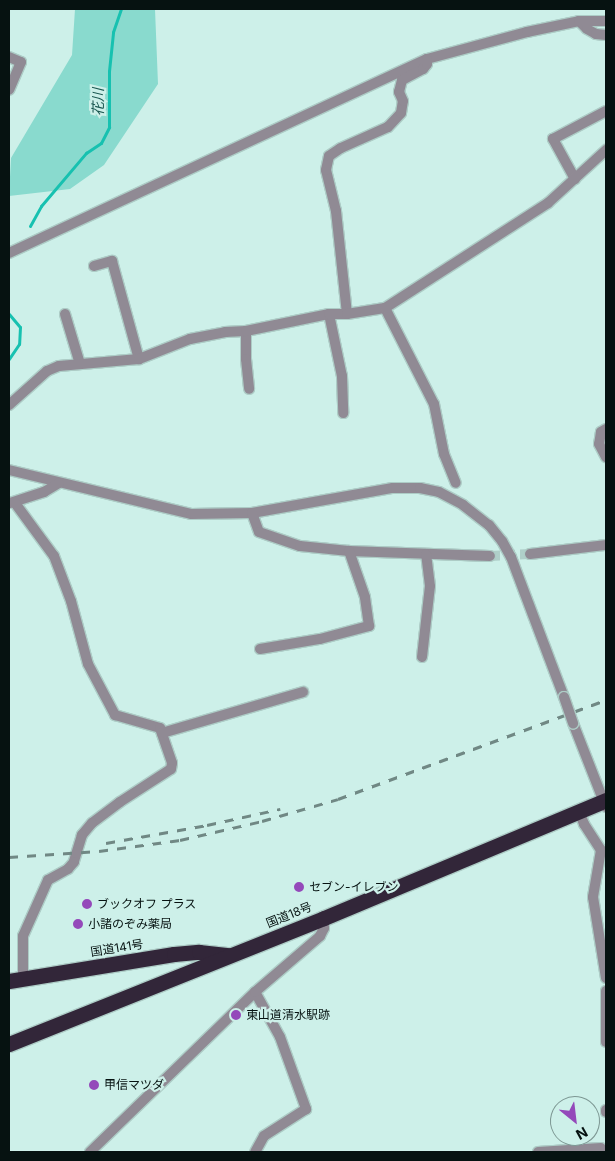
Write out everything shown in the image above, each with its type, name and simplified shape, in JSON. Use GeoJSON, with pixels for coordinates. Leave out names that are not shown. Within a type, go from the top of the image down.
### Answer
{"type":"FeatureCollection","features":[{"type":"Feature","properties":{"kind":"highway","name":"国道18号"},"geometry":{"type":"LineString","coordinates":[[9,1044],[324,918],[579,811],[605,803]]}},
{"type":"Feature","properties":{"kind":"highway","name":"国道141号"},"geometry":{"type":"LineString","coordinates":[[16,979],[199,952],[230,955]]}},
{"type":"Feature","properties":{"kind":"highway"},"geometry":{"type":"LineString","coordinates":[[164,956],[169,969],[167,981]]}},
{"type":"Feature","properties":{"kind":"street"},"geometry":{"type":"LineString","coordinates":[[9,253],[427,59],[495,39],[579,21],[606,21]]}},
{"type":"Feature","properties":{"kind":"street"},"geometry":{"type":"LineString","coordinates":[[579,21],[591,32],[606,34]]}},
{"type":"Feature","properties":{"kind":"street"},"geometry":{"type":"LineString","coordinates":[[9,57],[21,62],[9,90]]}},
{"type":"Feature","properties":{"kind":"street"},"geometry":{"type":"LineString","coordinates":[[347,314],[336,211],[326,170],[329,156],[341,148],[388,127],[401,113],[403,101],[399,92],[402,80],[423,69],[428,64],[427,59]]}},
{"type":"Feature","properties":{"kind":"street"},"geometry":{"type":"LineString","coordinates":[[575,179],[553,140],[606,111]]}},
{"type":"Feature","properties":{"kind":"street"},"geometry":{"type":"LineString","coordinates":[[9,406],[47,371],[59,366],[139,359],[190,339],[225,332],[246,331],[329,314],[347,314],[384,308],[548,202],[606,150]]}},
{"type":"Feature","properties":{"kind":"street"},"geometry":{"type":"LineString","coordinates":[[94,266],[112,261],[139,359]]}},
{"type":"Feature","properties":{"kind":"street"},"geometry":{"type":"LineString","coordinates":[[384,308],[434,404],[444,454],[456,483]]}},
{"type":"Feature","properties":{"kind":"street"},"geometry":{"type":"LineString","coordinates":[[65,314],[80,364]]}},
{"type":"Feature","properties":{"kind":"street"},"geometry":{"type":"LineString","coordinates":[[329,314],[342,376],[343,413]]}},
{"type":"Feature","properties":{"kind":"street"},"geometry":{"type":"LineString","coordinates":[[246,331],[249,389]]}},
{"type":"Feature","properties":{"kind":"street"},"geometry":{"type":"LineString","coordinates":[[606,430],[600,432],[599,444],[606,457]]}},
{"type":"Feature","properties":{"kind":"street"},"geometry":{"type":"LineString","coordinates":[[9,470],[191,514],[252,513],[393,488],[420,488],[439,492],[463,505],[489,525],[511,557],[605,803]]}},
{"type":"Feature","properties":{"kind":"street"},"geometry":{"type":"LineString","coordinates":[[16,979],[23,936],[48,880],[68,869],[74,862],[82,835],[92,824],[120,802],[171,769],[172,763],[160,728],[115,715],[88,664],[71,601],[54,556],[12,503],[59,483]]}},
{"type":"Feature","properties":{"kind":"street"},"geometry":{"type":"LineString","coordinates":[[252,513],[260,532],[300,546],[349,551],[490,556]]}},
{"type":"Feature","properties":{"kind":"street"},"geometry":{"type":"LineString","coordinates":[[530,554],[606,546]]}},
{"type":"Feature","properties":{"kind":"street"},"geometry":{"type":"LineString","coordinates":[[260,649],[320,639],[369,626],[365,597],[349,551]]}},
{"type":"Feature","properties":{"kind":"street"},"geometry":{"type":"LineString","coordinates":[[422,657],[430,586],[426,554]]}},
{"type":"Feature","properties":{"kind":"street"},"geometry":{"type":"LineString","coordinates":[[162,733],[303,692]]}},
{"type":"Feature","properties":{"kind":"street"},"geometry":{"type":"LineString","coordinates":[[579,811],[584,824],[601,850],[592,897],[606,978]]}},
{"type":"Feature","properties":{"kind":"street"},"geometry":{"type":"LineString","coordinates":[[90,1152],[255,992],[320,936],[324,928],[324,918]]}},
{"type":"Feature","properties":{"kind":"street"},"geometry":{"type":"LineString","coordinates":[[606,991],[606,1042]]}},
{"type":"Feature","properties":{"kind":"street"},"geometry":{"type":"LineString","coordinates":[[255,992],[280,1037],[306,1109],[264,1136],[255,1152]]}},
{"type":"Feature","properties":{"kind":"street"},"geometry":{"type":"LineString","coordinates":[[538,1152],[602,1147]]}},
{"type":"Feature","properties":{"kind":"shaded area"},"geometry":{"type":"Polygon","coordinates":[[[75,9],[155,9],[158,84],[104,165],[70,189],[9,196],[11,158],[72,55],[75,9]]]}},
{"type":"Feature","properties":{"kind":"waterway","name":"花川"},"geometry":{"type":"LineString","coordinates":[[30,226],[41,206],[86,153],[101,143],[109,127],[109,71],[113,32],[121,9]]}},
{"type":"Feature","properties":{"kind":"waterway","name":"花川"},"geometry":{"type":"LineString","coordinates":[[9,314],[20,327],[19,344],[9,359]]}},
{"type":"Feature","properties":{"kind":"tunnel"},"geometry":{"type":"LineString","coordinates":[[490,556],[530,554]]}},
{"type":"Feature","properties":{"kind":"railway"},"geometry":{"type":"LineString","coordinates":[[9,857],[99,851],[180,840],[262,821],[338,799],[606,700]]}},
{"type":"Feature","properties":{"kind":"railway"},"geometry":{"type":"LineString","coordinates":[[106,843],[207,825],[280,809]]}},
{"type":"Feature","properties":{"kind":"place","name":"セブン-イレブン"},"geometry":{"type":"Point","coordinates":[299,887]}},
{"type":"Feature","properties":{"kind":"place","name":"ブックオフ プラス"},"geometry":{"type":"Point","coordinates":[87,904]}},
{"type":"Feature","properties":{"kind":"place","name":"小諸のぞみ薬局"},"geometry":{"type":"Point","coordinates":[78,924]}},
{"type":"Feature","properties":{"kind":"place","name":"東山道清水駅跡"},"geometry":{"type":"Point","coordinates":[236,1015]}},
{"type":"Feature","properties":{"kind":"place","name":"甲信マツダ"},"geometry":{"type":"Point","coordinates":[94,1085]}}]}
